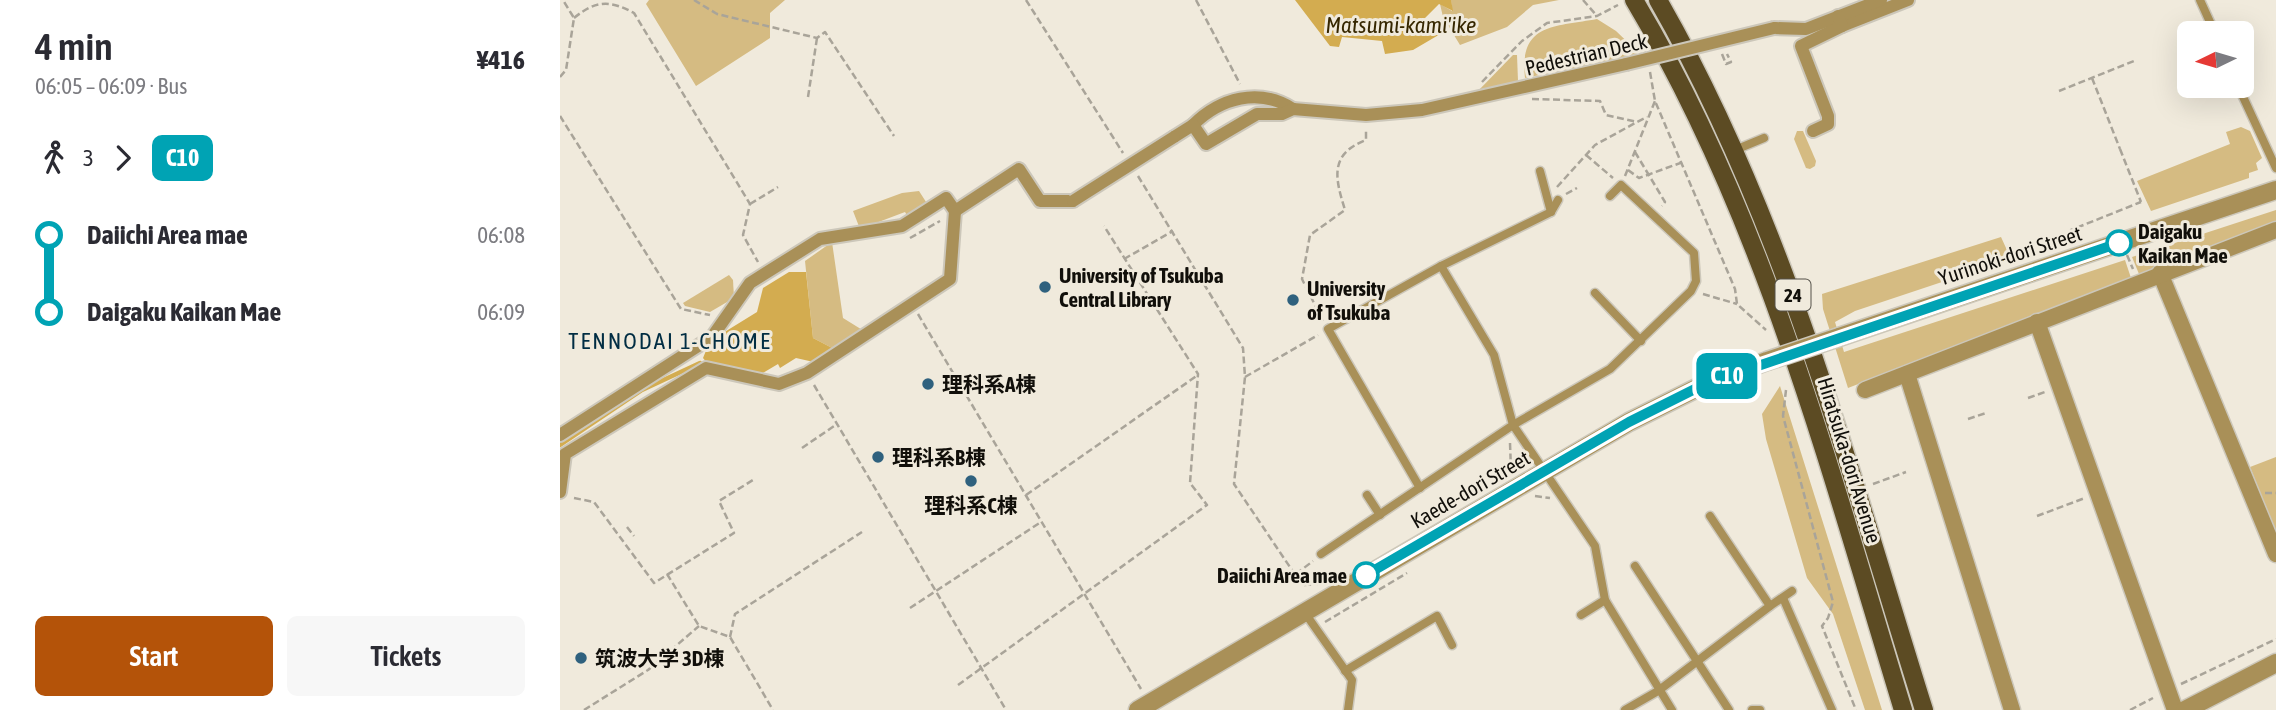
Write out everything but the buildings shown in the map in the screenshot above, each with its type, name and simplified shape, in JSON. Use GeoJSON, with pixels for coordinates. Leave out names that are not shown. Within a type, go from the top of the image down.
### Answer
{"type":"FeatureCollection","features":[{"type":"Feature","properties":{"kind":"main road","name":"Hiratsuka-dori Avenue"},"geometry":{"type":"LineString","coordinates":[[1660,1],[1735,150],[1792,290],[1924,710]]}},
{"type":"Feature","properties":{"kind":"main road","name":"Hiratsuka-dori Avenue"},"geometry":{"type":"LineString","coordinates":[[1632,5],[1709,142],[1765,272],[1903,710]]}},
{"type":"Feature","properties":{"kind":"street","name":"Pedestrian Deck"},"geometry":{"type":"LineString","coordinates":[[1247,96],[1283,103],[1293,109],[1366,115],[1422,110],[1774,28],[1787,26],[1807,29],[1840,21],[1881,0]]}},
{"type":"Feature","properties":{"kind":"street"},"geometry":{"type":"LineString","coordinates":[[1813,131],[1828,124],[1829,116],[1801,46],[1840,21],[1908,0]]}},
{"type":"Feature","properties":{"kind":"street"},"geometry":{"type":"LineString","coordinates":[[1632,5],[1660,1]]}},
{"type":"Feature","properties":{"kind":"street"},"geometry":{"type":"LineString","coordinates":[[956,211],[1019,169],[1040,201],[1073,201],[1227,101],[1247,96]]}},
{"type":"Feature","properties":{"kind":"street","name":"Pedestrian Deck"},"geometry":{"type":"LineString","coordinates":[[1193,125],[1206,144],[1257,114],[1282,114],[1293,109]]}},
{"type":"Feature","properties":{"kind":"street","name":"Yurinoki-dori Street"},"geometry":{"type":"LineString","coordinates":[[1839,337],[2276,190]]}},
{"type":"Feature","properties":{"kind":"street"},"geometry":{"type":"LineString","coordinates":[[560,435],[712,337],[750,283],[821,239],[902,226],[946,198],[956,211],[950,279],[807,373],[779,384],[706,368],[565,454],[566,495]]}},
{"type":"Feature","properties":{"kind":"street"},"geometry":{"type":"LineString","coordinates":[[1865,390],[2276,230]]}},
{"type":"Feature","properties":{"kind":"street"},"geometry":{"type":"LineString","coordinates":[[2160,273],[2276,554]]}},
{"type":"Feature","properties":{"kind":"street"},"geometry":{"type":"LineString","coordinates":[[2037,322],[2175,710]]}},
{"type":"Feature","properties":{"kind":"street","name":"Kaede-dori Street"},"geometry":{"type":"LineString","coordinates":[[1138,710],[1667,402],[1705,384],[1839,337]]}},
{"type":"Feature","properties":{"kind":"street"},"geometry":{"type":"LineString","coordinates":[[694,349],[706,368]]}},
{"type":"Feature","properties":{"kind":"street"},"geometry":{"type":"LineString","coordinates":[[1907,374],[2012,710]]}},
{"type":"Feature","properties":{"kind":"street"},"geometry":{"type":"LineString","coordinates":[[2185,710],[2276,663]]}},
{"type":"Feature","properties":{"kind":"lane"},"geometry":{"type":"LineString","coordinates":[[2200,0],[2210,21]]}},
{"type":"Feature","properties":{"kind":"lane"},"geometry":{"type":"LineString","coordinates":[[2244,98],[2276,168]]}},
{"type":"Feature","properties":{"kind":"lane"},"geometry":{"type":"LineString","coordinates":[[1735,150],[1765,138]]}},
{"type":"Feature","properties":{"kind":"lane"},"geometry":{"type":"LineString","coordinates":[[1540,172],[1551,212]]}},
{"type":"Feature","properties":{"kind":"lane"},"geometry":{"type":"LineString","coordinates":[[1321,555],[1513,425],[1609,369],[1691,291],[1696,281],[1694,253],[1621,185],[1610,196]]}},
{"type":"Feature","properties":{"kind":"lane"},"geometry":{"type":"LineString","coordinates":[[1420,488],[1328,329],[1441,266],[1551,212],[1558,200]]}},
{"type":"Feature","properties":{"kind":"lane"},"geometry":{"type":"LineString","coordinates":[[1441,266],[1494,355],[1513,425],[1595,546],[1605,600],[1672,710]]}},
{"type":"Feature","properties":{"kind":"lane"},"geometry":{"type":"LineString","coordinates":[[1595,293],[1641,341]]}},
{"type":"Feature","properties":{"kind":"lane"},"geometry":{"type":"LineString","coordinates":[[1367,495],[1380,515]]}},
{"type":"Feature","properties":{"kind":"lane"},"geometry":{"type":"LineString","coordinates":[[1710,516],[1770,606]]}},
{"type":"Feature","properties":{"kind":"lane"},"geometry":{"type":"LineString","coordinates":[[1635,566],[1729,710]]}},
{"type":"Feature","properties":{"kind":"lane"},"geometry":{"type":"LineString","coordinates":[[1625,710],[1658,691],[1792,591]]}},
{"type":"Feature","properties":{"kind":"lane"},"geometry":{"type":"LineString","coordinates":[[1783,598],[1832,710]]}},
{"type":"Feature","properties":{"kind":"lane"},"geometry":{"type":"LineString","coordinates":[[1581,615],[1605,600]]}},
{"type":"Feature","properties":{"kind":"lane"},"geometry":{"type":"LineString","coordinates":[[1304,611],[1352,680],[1348,710]]}},
{"type":"Feature","properties":{"kind":"lane"},"geometry":{"type":"LineString","coordinates":[[1345,671],[1437,616],[1452,645]]}},
{"type":"Feature","properties":{"kind":"lane"},"geometry":{"type":"LineString","coordinates":[[1752,710],[1760,710]]}},
{"type":"Feature","properties":{"kind":"path"},"geometry":{"type":"LineString","coordinates":[[560,77],[566,70],[574,18],[563,0]]}},
{"type":"Feature","properties":{"kind":"path"},"geometry":{"type":"LineString","coordinates":[[574,18],[603,0]]}},
{"type":"Feature","properties":{"kind":"path"},"geometry":{"type":"LineString","coordinates":[[694,0],[717,14],[817,38]]}},
{"type":"Feature","properties":{"kind":"path"},"geometry":{"type":"LineString","coordinates":[[1026,0],[1128,160]]}},
{"type":"Feature","properties":{"kind":"path"},"geometry":{"type":"LineString","coordinates":[[1196,0],[1247,96]]}},
{"type":"Feature","properties":{"kind":"path"},"geometry":{"type":"LineString","coordinates":[[1583,0],[1597,16]]}},
{"type":"Feature","properties":{"kind":"path"},"geometry":{"type":"LineString","coordinates":[[599,3],[618,3],[634,13],[750,204],[743,235],[758,262],[750,272]]}},
{"type":"Feature","properties":{"kind":"path"},"geometry":{"type":"LineString","coordinates":[[1476,99],[1474,91],[1538,29],[1548,23],[1597,16],[1632,5]]}},
{"type":"Feature","properties":{"kind":"path"},"geometry":{"type":"LineString","coordinates":[[808,97],[817,38],[825,32],[894,136]]}},
{"type":"Feature","properties":{"kind":"path"},"geometry":{"type":"LineString","coordinates":[[2059,91],[2134,61]]}},
{"type":"Feature","properties":{"kind":"path"},"geometry":{"type":"LineString","coordinates":[[2067,244],[2071,230],[2141,202],[2092,78]]}},
{"type":"Feature","properties":{"kind":"path"},"geometry":{"type":"LineString","coordinates":[[1519,89],[1538,101],[1600,102],[1605,115],[1637,122]]}},
{"type":"Feature","properties":{"kind":"path"},"geometry":{"type":"LineString","coordinates":[[1586,155],[1621,185],[1655,102]]}},
{"type":"Feature","properties":{"kind":"path"},"geometry":{"type":"LineString","coordinates":[[1245,377],[1328,329],[1302,279],[1310,235],[1345,210],[1336,184],[1336,171],[1353,145],[1366,140],[1366,115]]}},
{"type":"Feature","properties":{"kind":"path"},"geometry":{"type":"LineString","coordinates":[[560,116],[681,309],[727,318]]}},
{"type":"Feature","properties":{"kind":"path"},"geometry":{"type":"LineString","coordinates":[[1548,197],[1595,145],[1647,117]]}},
{"type":"Feature","properties":{"kind":"path"},"geometry":{"type":"LineString","coordinates":[[1634,152],[1665,202],[1655,219]]}},
{"type":"Feature","properties":{"kind":"path"},"geometry":{"type":"LineString","coordinates":[[1628,170],[1639,178],[1684,162]]}},
{"type":"Feature","properties":{"kind":"path"},"geometry":{"type":"LineString","coordinates":[[1134,170],[1243,348],[1245,377],[1233,465],[1234,484],[1302,585],[1327,583]]}},
{"type":"Feature","properties":{"kind":"path"},"geometry":{"type":"LineString","coordinates":[[750,204],[778,187]]}},
{"type":"Feature","properties":{"kind":"path"},"geometry":{"type":"LineString","coordinates":[[920,234],[933,226]]}},
{"type":"Feature","properties":{"kind":"path"},"geometry":{"type":"LineString","coordinates":[[958,685],[1207,505],[1190,483],[1198,374],[1104,226]]}},
{"type":"Feature","properties":{"kind":"path"},"geometry":{"type":"LineString","coordinates":[[1125,259],[1173,231]]}},
{"type":"Feature","properties":{"kind":"path"},"geometry":{"type":"LineString","coordinates":[[1691,291],[1737,304]]}},
{"type":"Feature","properties":{"kind":"path"},"geometry":{"type":"LineString","coordinates":[[922,321],[1141,689]]}},
{"type":"Feature","properties":{"kind":"path"},"geometry":{"type":"LineString","coordinates":[[807,373],[1006,710]]}},
{"type":"Feature","properties":{"kind":"path"},"geometry":{"type":"LineString","coordinates":[[1026,495],[1198,374]]}},
{"type":"Feature","properties":{"kind":"path"},"geometry":{"type":"LineString","coordinates":[[1968,419],[1986,413]]}},
{"type":"Feature","properties":{"kind":"path"},"geometry":{"type":"LineString","coordinates":[[802,448],[837,424]]}},
{"type":"Feature","properties":{"kind":"path"},"geometry":{"type":"LineString","coordinates":[[1488,484],[1511,470],[1510,443]]}},
{"type":"Feature","properties":{"kind":"path"},"geometry":{"type":"LineString","coordinates":[[1870,485],[1906,472]]}},
{"type":"Feature","properties":{"kind":"path"},"geometry":{"type":"LineString","coordinates":[[649,586],[734,533],[719,501],[753,480]]}},
{"type":"Feature","properties":{"kind":"path"},"geometry":{"type":"LineString","coordinates":[[2037,516],[2098,493]]}},
{"type":"Feature","properties":{"kind":"path"},"geometry":{"type":"LineString","coordinates":[[566,495],[594,502],[654,583]]}},
{"type":"Feature","properties":{"kind":"path"},"geometry":{"type":"LineString","coordinates":[[1535,496],[1552,498]]}},
{"type":"Feature","properties":{"kind":"path"},"geometry":{"type":"LineString","coordinates":[[910,608],[1041,522]]}},
{"type":"Feature","properties":{"kind":"path"},"geometry":{"type":"LineString","coordinates":[[627,527],[634,536]]}},
{"type":"Feature","properties":{"kind":"path"},"geometry":{"type":"LineString","coordinates":[[730,637],[735,614],[862,532]]}},
{"type":"Feature","properties":{"kind":"path"},"geometry":{"type":"LineString","coordinates":[[1295,575],[1321,555]]}},
{"type":"Feature","properties":{"kind":"path"},"geometry":{"type":"LineString","coordinates":[[1323,632],[1325,622],[1407,573]]}},
{"type":"Feature","properties":{"kind":"path"},"geometry":{"type":"LineString","coordinates":[[667,574],[699,626],[730,637],[773,710]]}},
{"type":"Feature","properties":{"kind":"path"},"geometry":{"type":"LineString","coordinates":[[584,710],[648,670],[699,626]]}},
{"type":"Feature","properties":{"kind":"path"},"geometry":{"type":"LineString","coordinates":[[2130,710],[2276,639]]}},
{"type":"Feature","properties":{"kind":"shaded area"},"geometry":{"type":"Polygon","coordinates":[[[649,0],[785,0],[770,13],[770,38],[696,86],[646,4],[649,0]]]}},
{"type":"Feature","properties":{"kind":"shaded area"},"geometry":{"type":"Polygon","coordinates":[[[1451,0],[1559,0],[1533,5],[1507,27],[1460,45],[1443,17],[1440,4],[1452,11],[1451,0]]]}},
{"type":"Feature","properties":{"kind":"shaded area"},"geometry":{"type":"Polygon","coordinates":[[[1597,19],[1616,31],[1640,54],[1525,78],[1525,60],[1534,37],[1554,27],[1597,19]]]}},
{"type":"Feature","properties":{"kind":"shaded area"},"geometry":{"type":"Polygon","coordinates":[[[1513,55],[1517,55],[1518,81],[1477,92],[1513,55]]]}},
{"type":"Feature","properties":{"kind":"shaded area"},"geometry":{"type":"Polygon","coordinates":[[[2241,127],[2250,131],[2262,158],[2256,163],[2258,170],[2249,173],[2249,178],[2151,211],[2137,181],[2230,144],[2226,132],[2241,127]]]}},
{"type":"Feature","properties":{"kind":"shaded area"},"geometry":{"type":"Polygon","coordinates":[[[1797,131],[1803,131],[1816,161],[1815,166],[1810,169],[1806,168],[1794,139],[1797,131]]]}},
{"type":"Feature","properties":{"kind":"shaded area"},"geometry":{"type":"Polygon","coordinates":[[[919,191],[928,205],[908,217],[905,212],[860,229],[853,211],[902,193],[919,191]]]}},
{"type":"Feature","properties":{"kind":"shaded area"},"geometry":{"type":"Polygon","coordinates":[[[2276,210],[2276,223],[2139,274],[2132,257],[2276,210]]]}},
{"type":"Feature","properties":{"kind":"shaded area"},"geometry":{"type":"Polygon","coordinates":[[[2001,237],[2011,259],[1855,311],[1835,322],[1844,352],[2125,260],[2131,278],[1848,388],[1823,309],[1822,294],[2001,237]]]}},
{"type":"Feature","properties":{"kind":"shaded area"},"geometry":{"type":"Polygon","coordinates":[[[832,242],[843,318],[864,331],[836,350],[813,338],[805,261],[832,242]]]}},
{"type":"Feature","properties":{"kind":"shaded area"},"geometry":{"type":"Polygon","coordinates":[[[729,275],[733,280],[734,298],[710,312],[685,306],[683,303],[729,275]]]}},
{"type":"Feature","properties":{"kind":"shaded area"},"geometry":{"type":"Polygon","coordinates":[[[1780,386],[1882,710],[1865,710],[1833,614],[1807,578],[1766,439],[1762,414],[1780,386]]]}},
{"type":"Feature","properties":{"kind":"shaded area"},"geometry":{"type":"Polygon","coordinates":[[[2276,457],[2276,533],[2250,467],[2276,457]]]}},
{"type":"Feature","properties":{"kind":"water","name":"Matsumi-kami'ike"},"geometry":{"type":"Polygon","coordinates":[[[1295,0],[1451,0],[1453,11],[1439,4],[1424,19],[1442,33],[1413,50],[1385,54],[1382,41],[1342,37],[1339,47],[1330,46],[1295,0]]]}},
{"type":"Feature","properties":{"kind":"water"},"geometry":{"type":"Polygon","coordinates":[[[789,272],[806,272],[813,338],[836,350],[818,363],[796,358],[780,368],[778,364],[761,374],[708,364],[703,358],[710,341],[757,312],[763,288],[789,272]]]}},
{"type":"Feature","properties":{"kind":"waterway"},"geometry":{"type":"LineString","coordinates":[[560,445],[642,390],[700,363]]}},
{"type":"Feature","properties":{"kind":"bus line","name":"C10"},"geometry":{"type":"LineString","coordinates":[[1366,575],[1629,422],[1705,384],[2119,243]]}},
{"type":"Feature","properties":{"kind":"place","name":"Daigaku Kaikan Mae"},"geometry":{"type":"Point","coordinates":[2119,243]}},
{"type":"Feature","properties":{"kind":"place","name":"University of Tsukuba Central Library"},"geometry":{"type":"Point","coordinates":[1045,287]}},
{"type":"Feature","properties":{"kind":"place","name":"University of Tsukuba"},"geometry":{"type":"Point","coordinates":[1293,300]}},
{"type":"Feature","properties":{"kind":"place","name":"理科系A棟"},"geometry":{"type":"Point","coordinates":[928,384]}},
{"type":"Feature","properties":{"kind":"place","name":"理科系B棟"},"geometry":{"type":"Point","coordinates":[878,457]}},
{"type":"Feature","properties":{"kind":"place","name":"理科系C棟"},"geometry":{"type":"Point","coordinates":[971,481]}},
{"type":"Feature","properties":{"kind":"place","name":"Daiichi Area mae"},"geometry":{"type":"Point","coordinates":[1366,575]}},
{"type":"Feature","properties":{"kind":"place","name":"筑波大学 3D棟"},"geometry":{"type":"Point","coordinates":[581,658]}},
{"type":"Feature","properties":{"kind":"district","name":"TENNODAI 1-CHOME"},"geometry":{"type":"Point","coordinates":[670,341]}}]}
